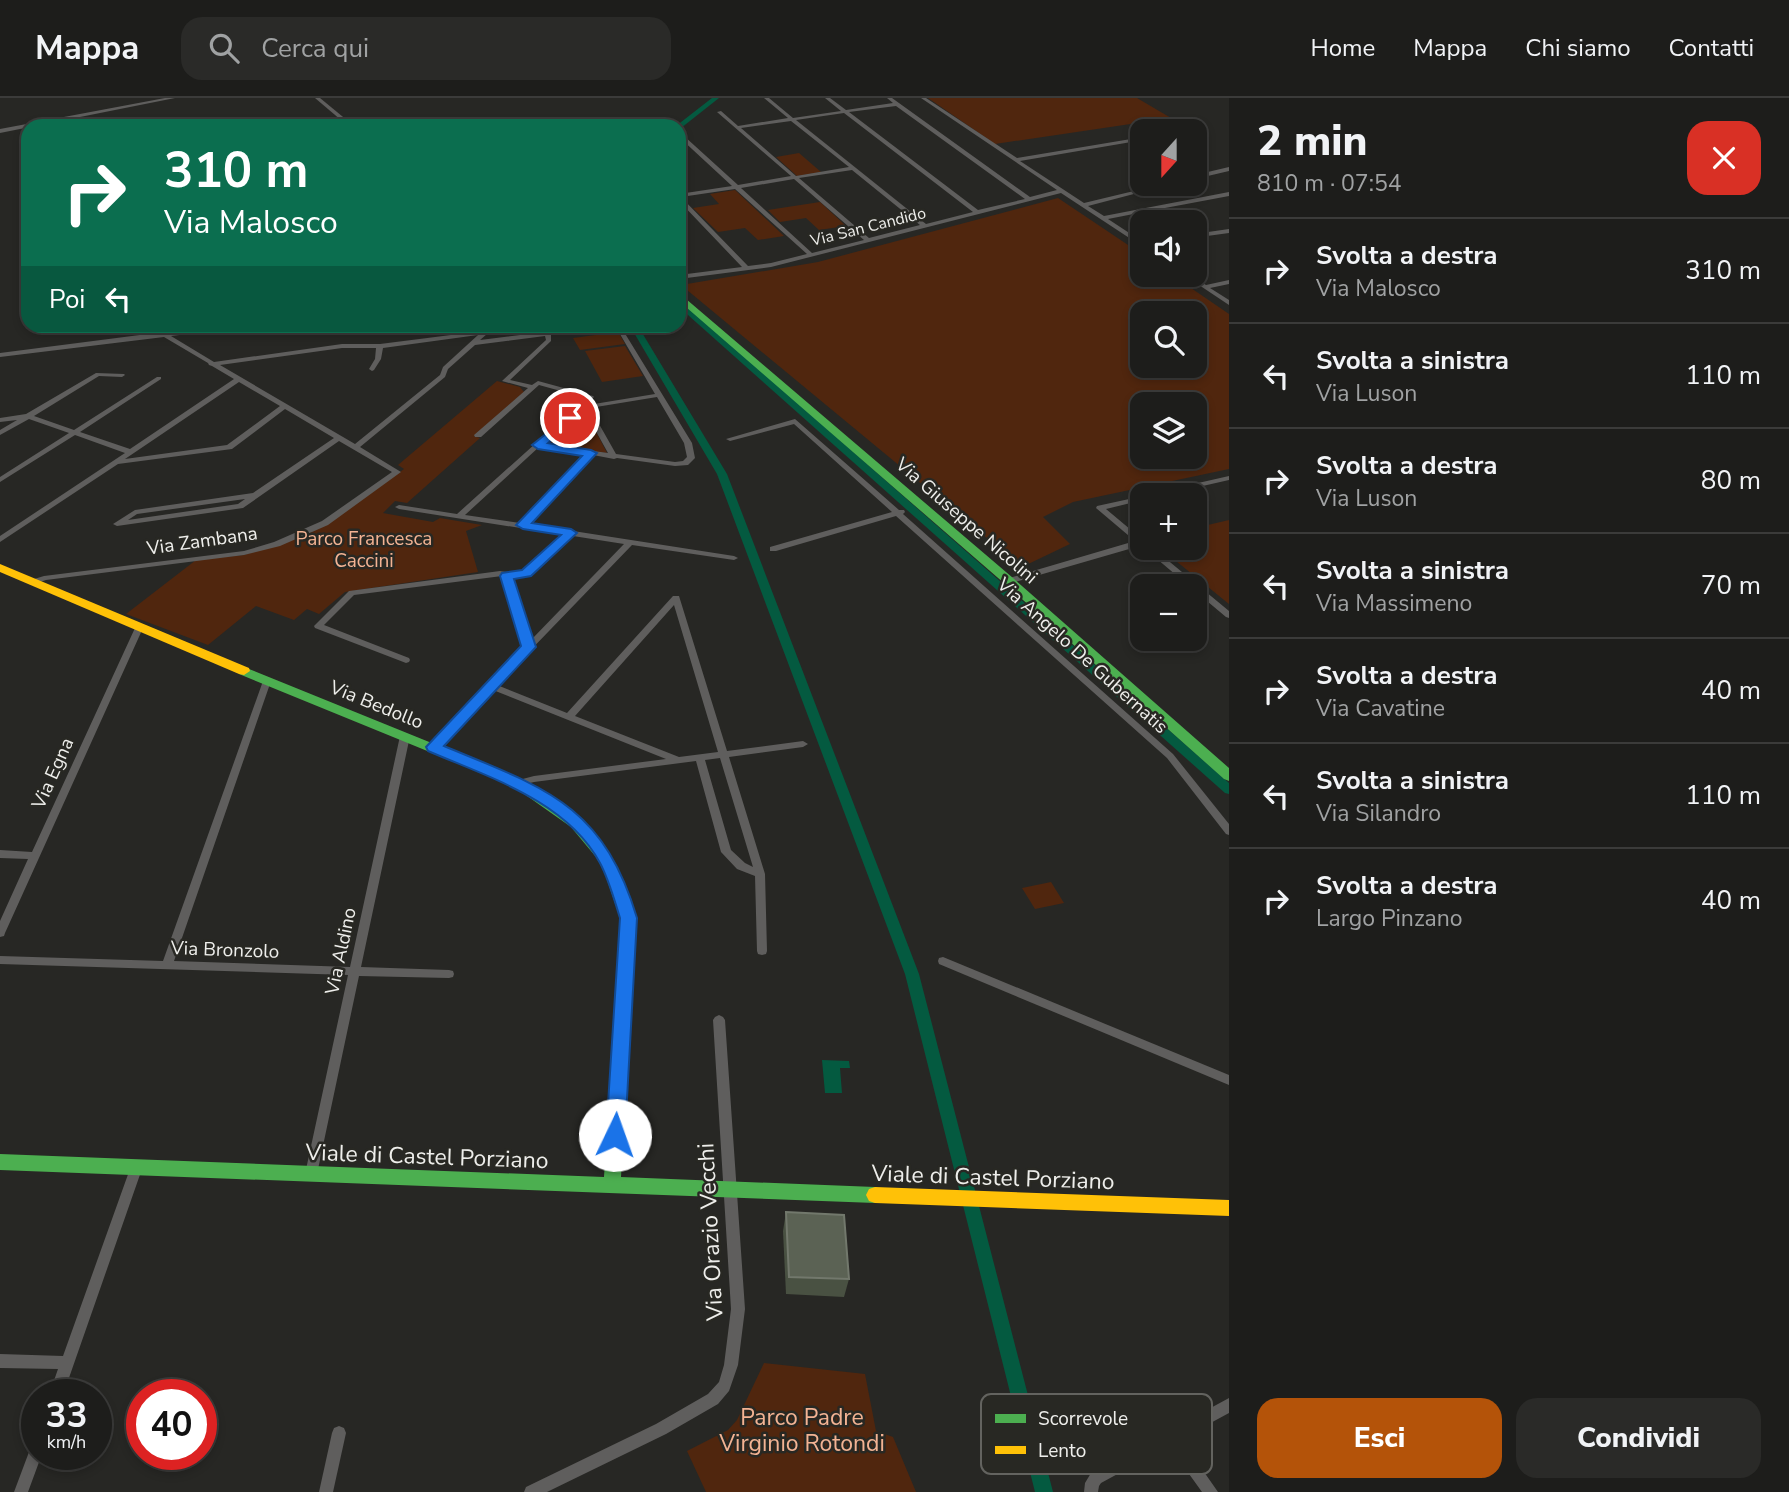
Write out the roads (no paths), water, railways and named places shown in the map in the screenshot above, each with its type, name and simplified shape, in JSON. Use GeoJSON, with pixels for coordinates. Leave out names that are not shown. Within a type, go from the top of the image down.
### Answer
{"type":"FeatureCollection","features":[{"type":"Feature","properties":{"kind":"street"},"geometry":{"type":"LineString","coordinates":[[63,119],[173,98]]}},
{"type":"Feature","properties":{"kind":"street"},"geometry":{"type":"LineString","coordinates":[[308,98],[333,119]]}},
{"type":"Feature","properties":{"kind":"street"},"geometry":{"type":"LineString","coordinates":[[317,98],[338,119]]}},
{"type":"Feature","properties":{"kind":"street"},"geometry":{"type":"LineString","coordinates":[[766,98],[925,226]]}},
{"type":"Feature","properties":{"kind":"street"},"geometry":{"type":"LineString","coordinates":[[827,98],[978,212]]}},
{"type":"Feature","properties":{"kind":"street"},"geometry":{"type":"LineString","coordinates":[[888,98],[1030,199]]}},
{"type":"Feature","properties":{"kind":"street"},"geometry":{"type":"LineString","coordinates":[[923,98],[1130,236]]}},
{"type":"Feature","properties":{"kind":"street"},"geometry":{"type":"LineString","coordinates":[[738,127],[897,104]]}},
{"type":"Feature","properties":{"kind":"street"},"geometry":{"type":"LineString","coordinates":[[318,107],[326,105]]}},
{"type":"Feature","properties":{"kind":"street"},"geometry":{"type":"LineString","coordinates":[[719,112],[869,241]]}},
{"type":"Feature","properties":{"kind":"street"},"geometry":{"type":"LineString","coordinates":[[0,131],[21,127]]}},
{"type":"Feature","properties":{"kind":"street"},"geometry":{"type":"LineString","coordinates":[[1015,160],[1130,140]]}},
{"type":"Feature","properties":{"kind":"street"},"geometry":{"type":"LineString","coordinates":[[686,141],[811,255]]}},
{"type":"Feature","properties":{"kind":"street"},"geometry":{"type":"LineString","coordinates":[[1024,165],[1130,147]]}},
{"type":"Feature","properties":{"kind":"street"},"geometry":{"type":"LineString","coordinates":[[686,196],[853,169]]}},
{"type":"Feature","properties":{"kind":"street"},"geometry":{"type":"LineString","coordinates":[[1208,174],[1229,169]]}},
{"type":"Feature","properties":{"kind":"street","name":"Via San Candido"},"geometry":{"type":"LineString","coordinates":[[686,275],[746,268],[811,255],[1061,191]]}},
{"type":"Feature","properties":{"kind":"street"},"geometry":{"type":"LineString","coordinates":[[1084,205],[1130,194]]}},
{"type":"Feature","properties":{"kind":"street"},"geometry":{"type":"LineString","coordinates":[[1103,218],[1229,194]]}},
{"type":"Feature","properties":{"kind":"street"},"geometry":{"type":"LineString","coordinates":[[686,204],[746,268]]}},
{"type":"Feature","properties":{"kind":"street"},"geometry":{"type":"LineString","coordinates":[[1160,207],[1165,210]]}},
{"type":"Feature","properties":{"kind":"street"},"geometry":{"type":"LineString","coordinates":[[1207,234],[1229,230]]}},
{"type":"Feature","properties":{"kind":"street"},"geometry":{"type":"LineString","coordinates":[[1207,287],[1229,282]]}},
{"type":"Feature","properties":{"kind":"street"},"geometry":{"type":"LineString","coordinates":[[1205,287],[1229,303]]}},
{"type":"Feature","properties":{"kind":"street","name":"Via Giuseppe Nicolini"},"geometry":{"type":"LineString","coordinates":[[686,302],[1009,581],[1229,776]]}},
{"type":"Feature","properties":{"kind":"street"},"geometry":{"type":"LineString","coordinates":[[0,355],[170,333]]}},
{"type":"Feature","properties":{"kind":"street"},"geometry":{"type":"LineString","coordinates":[[209,364],[342,346],[380,346],[478,333]]}},
{"type":"Feature","properties":{"kind":"street"},"geometry":{"type":"LineString","coordinates":[[163,334],[209,364],[355,448],[443,376],[445,368],[485,333]]}},
{"type":"Feature","properties":{"kind":"street"},"geometry":{"type":"LineString","coordinates":[[472,343],[548,333],[549,340],[505,381],[531,387]]}},
{"type":"Feature","properties":{"kind":"street"},"geometry":{"type":"LineString","coordinates":[[538,445],[675,464],[688,462],[692,454],[688,443],[622,333]]}},
{"type":"Feature","properties":{"kind":"street"},"geometry":{"type":"LineString","coordinates":[[372,369],[378,359],[380,346]]}},
{"type":"Feature","properties":{"kind":"street"},"geometry":{"type":"LineString","coordinates":[[0,433],[98,374],[121,375]]}},
{"type":"Feature","properties":{"kind":"street"},"geometry":{"type":"LineString","coordinates":[[0,480],[159,378]]}},
{"type":"Feature","properties":{"kind":"street"},"geometry":{"type":"LineString","coordinates":[[0,540],[239,379]]}},
{"type":"Feature","properties":{"kind":"street"},"geometry":{"type":"LineString","coordinates":[[459,516],[591,397],[538,383],[478,435]]}},
{"type":"Feature","properties":{"kind":"street"},"geometry":{"type":"LineString","coordinates":[[585,405],[594,406],[659,395]]}},
{"type":"Feature","properties":{"kind":"street"},"geometry":{"type":"LineString","coordinates":[[585,405],[614,457]]}},
{"type":"Feature","properties":{"kind":"street"},"geometry":{"type":"LineString","coordinates":[[114,463],[229,447],[285,406]]}},
{"type":"Feature","properties":{"kind":"street"},"geometry":{"type":"LineString","coordinates":[[0,420],[28,416],[130,452]]}},
{"type":"Feature","properties":{"kind":"street","name":"Via Angelo De Gubernatis"},"geometry":{"type":"LineString","coordinates":[[730,439],[795,421],[901,512],[1170,756],[1229,831]]}},
{"type":"Feature","properties":{"kind":"street"},"geometry":{"type":"LineString","coordinates":[[258,495],[135,512],[117,524],[240,506],[258,495],[339,438]]}},
{"type":"Feature","properties":{"kind":"street","name":"Via Zambana"},"geometry":{"type":"LineString","coordinates":[[34,582],[44,578],[244,553],[277,544],[325,523],[397,472],[355,448]]}},
{"type":"Feature","properties":{"kind":"street"},"geometry":{"type":"LineString","coordinates":[[523,525],[591,453]]}},
{"type":"Feature","properties":{"kind":"street"},"geometry":{"type":"LineString","coordinates":[[1207,483],[1229,478]]}},
{"type":"Feature","properties":{"kind":"street"},"geometry":{"type":"LineString","coordinates":[[1130,501],[1100,508],[1130,533]]}},
{"type":"Feature","properties":{"kind":"street"},"geometry":{"type":"LineString","coordinates":[[399,507],[734,558]]}},
{"type":"Feature","properties":{"kind":"street"},"geometry":{"type":"LineString","coordinates":[[774,549],[901,512]]}},
{"type":"Feature","properties":{"kind":"street"},"geometry":{"type":"LineString","coordinates":[[406,660],[318,626],[352,593],[500,573],[506,576],[526,573],[571,533]]}},
{"type":"Feature","properties":{"kind":"street"},"geometry":{"type":"LineString","coordinates":[[433,747],[630,542]]}},
{"type":"Feature","properties":{"kind":"street"},"geometry":{"type":"LineString","coordinates":[[1009,581],[1130,549]]}},
{"type":"Feature","properties":{"kind":"street"},"geometry":{"type":"LineString","coordinates":[[1162,560],[1179,574]]}},
{"type":"Feature","properties":{"kind":"street","name":"Via Bedollo"},"geometry":{"type":"LineString","coordinates":[[0,568],[139,628],[518,783],[553,804],[582,827],[606,858],[620,888],[628,918],[612,1186]]}},
{"type":"Feature","properties":{"kind":"street"},"geometry":{"type":"LineString","coordinates":[[506,576],[529,647]]}},
{"type":"Feature","properties":{"kind":"street"},"geometry":{"type":"LineString","coordinates":[[1207,597],[1229,615]]}},
{"type":"Feature","properties":{"kind":"street"},"geometry":{"type":"LineString","coordinates":[[568,716],[676,598],[760,874],[762,951]]}},
{"type":"Feature","properties":{"kind":"street","name":"Via Egna"},"geometry":{"type":"LineString","coordinates":[[0,933],[139,628]]}},
{"type":"Feature","properties":{"kind":"street"},"geometry":{"type":"LineString","coordinates":[[167,965],[267,681]]}},
{"type":"Feature","properties":{"kind":"street"},"geometry":{"type":"LineString","coordinates":[[491,686],[678,759]]}},
{"type":"Feature","properties":{"kind":"street","name":"Via Aldino"},"geometry":{"type":"LineString","coordinates":[[311,1174],[405,736]]}},
{"type":"Feature","properties":{"kind":"street"},"geometry":{"type":"LineString","coordinates":[[518,783],[803,744]]}},
{"type":"Feature","properties":{"kind":"street"},"geometry":{"type":"LineString","coordinates":[[699,757],[726,852],[741,866],[760,874]]}},
{"type":"Feature","properties":{"kind":"street"},"geometry":{"type":"LineString","coordinates":[[0,854],[34,856]]}},
{"type":"Feature","properties":{"kind":"street","name":"Via Bronzolo"},"geometry":{"type":"LineString","coordinates":[[0,960],[449,974]]}},
{"type":"Feature","properties":{"kind":"street"},"geometry":{"type":"LineString","coordinates":[[943,961],[1229,1080]]}},
{"type":"Feature","properties":{"kind":"street","name":"Via Orazio Vecchi"},"geometry":{"type":"LineString","coordinates":[[531,1492],[669,1425],[709,1401],[724,1386],[734,1354],[737,1320],[719,1020]]}},
{"type":"Feature","properties":{"kind":"street","name":"Viale di Castel Porziano"},"geometry":{"type":"LineString","coordinates":[[0,1162],[1229,1208]]}},
{"type":"Feature","properties":{"kind":"street"},"geometry":{"type":"LineString","coordinates":[[62,1379],[137,1166]]}},
{"type":"Feature","properties":{"kind":"street"},"geometry":{"type":"LineString","coordinates":[[0,1361],[67,1363]]}},
{"type":"Feature","properties":{"kind":"street"},"geometry":{"type":"LineString","coordinates":[[1212,1414],[1229,1405]]}},
{"type":"Feature","properties":{"kind":"street"},"geometry":{"type":"LineString","coordinates":[[326,1492],[339,1433]]}},
{"type":"Feature","properties":{"kind":"street"},"geometry":{"type":"LineString","coordinates":[[21,1492],[29,1470]]}},
{"type":"Feature","properties":{"kind":"street"},"geometry":{"type":"LineString","coordinates":[[1091,1492],[1092,1483],[1103,1474]]}},
{"type":"Feature","properties":{"kind":"street"},"geometry":{"type":"LineString","coordinates":[[1198,1474],[1211,1492]]}},
{"type":"Feature","properties":{"kind":"waterway"},"geometry":{"type":"LineString","coordinates":[[686,122],[716,98]]}},
{"type":"Feature","properties":{"kind":"waterway"},"geometry":{"type":"LineString","coordinates":[[686,309],[1229,790]]}},
{"type":"Feature","properties":{"kind":"waterway"},"geometry":{"type":"LineString","coordinates":[[638,333],[722,474],[912,974],[1019,1394]]}},
{"type":"Feature","properties":{"kind":"waterway"},"geometry":{"type":"LineString","coordinates":[[1039,1474],[1044,1492]]}},
{"type":"Feature","properties":{"kind":"park label","name":"Parco Francesca Caccini"},"geometry":{"type":"Point","coordinates":[364,549]}},
{"type":"Feature","properties":{"kind":"park label","name":"Parco Padre Virginio Rotondi"},"geometry":{"type":"Point","coordinates":[802,1430]}}]}
